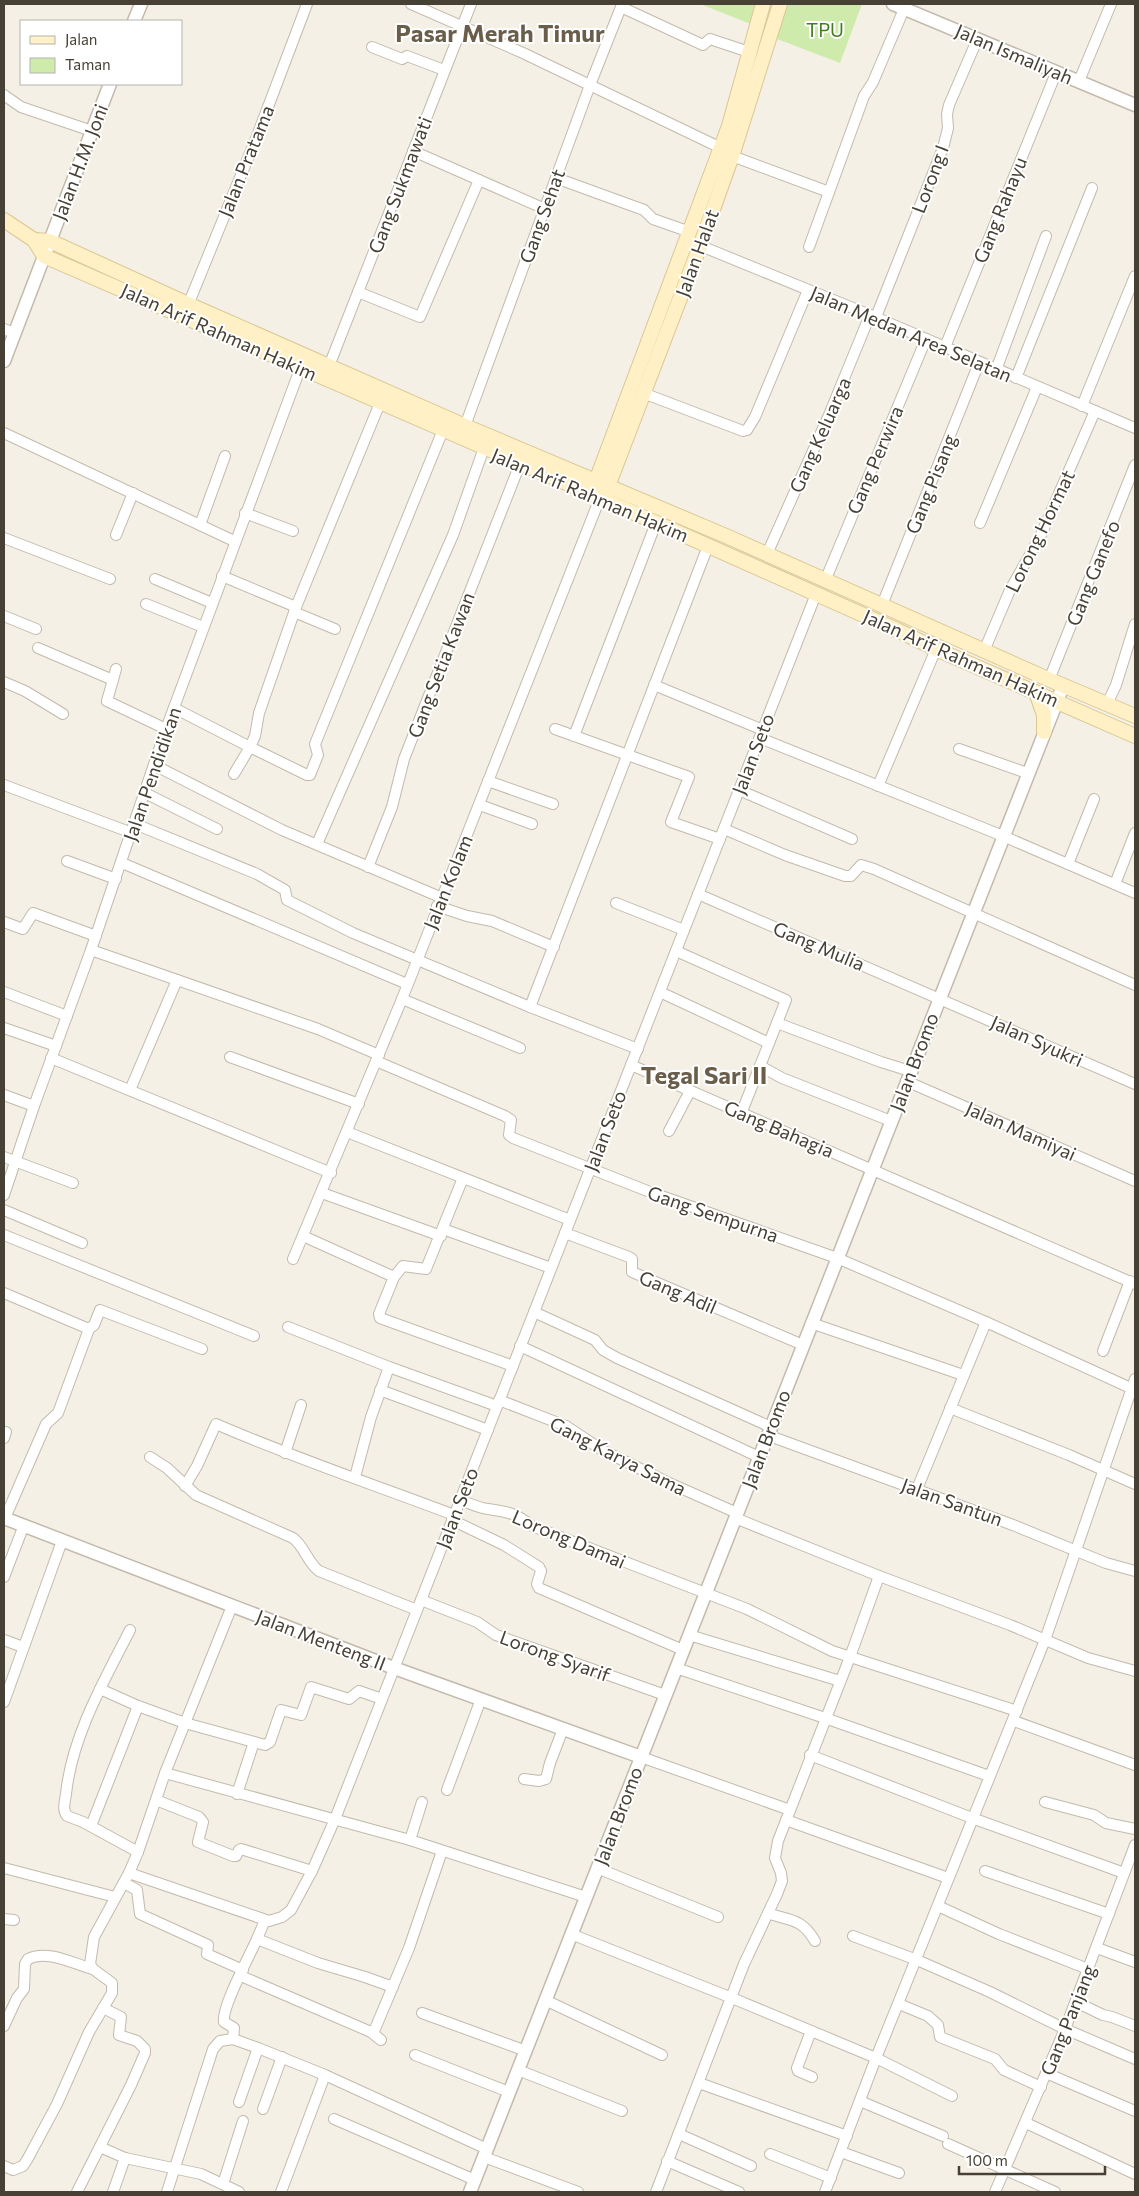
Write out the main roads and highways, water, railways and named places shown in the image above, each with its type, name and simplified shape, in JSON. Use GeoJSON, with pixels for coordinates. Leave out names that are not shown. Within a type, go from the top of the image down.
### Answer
{"type":"FeatureCollection","features":[{"type":"Feature","properties":{"kind":"main road","name":"Jalan Halat"},"geometry":{"type":"LineString","coordinates":[[727,152],[749,52],[763,4]]}},
{"type":"Feature","properties":{"kind":"main road","name":"Jalan Halat"},"geometry":{"type":"LineString","coordinates":[[597,499],[692,240],[727,152],[780,4]]}},
{"type":"Feature","properties":{"kind":"main road"},"geometry":{"type":"LineString","coordinates":[[4,220],[34,240]]}},
{"type":"Feature","properties":{"kind":"main road","name":"Jalan Arif Rahman Hakim"},"geometry":{"type":"LineString","coordinates":[[34,240],[50,241],[186,310],[303,362],[380,403],[597,499],[656,523],[1135,736]]}},
{"type":"Feature","properties":{"kind":"main road","name":"Jalan Arif Rahman Hakim"},"geometry":{"type":"LineString","coordinates":[[34,240],[44,256],[186,310]]}},
{"type":"Feature","properties":{"kind":"main road","name":"Jalan Halat"},"geometry":{"type":"LineString","coordinates":[[603,482],[644,393],[692,240]]}},
{"type":"Feature","properties":{"kind":"main road","name":"Jalan Arif Rahman Hakim"},"geometry":{"type":"LineString","coordinates":[[303,362],[329,366],[466,426],[603,482],[1049,680],[1135,716]]}},
{"type":"Feature","properties":{"kind":"main road"},"geometry":{"type":"LineString","coordinates":[[897,630],[904,615]]}},
{"type":"Feature","properties":{"kind":"main road"},"geometry":{"type":"LineString","coordinates":[[1036,692],[1044,715],[1044,732]]}},
{"type":"Feature","properties":{"kind":"district","name":"Pasar Merah Timur"},"geometry":{"type":"Point","coordinates":[500,34]}},
{"type":"Feature","properties":{"kind":"district","name":"Tegal Sari II"},"geometry":{"type":"Point","coordinates":[704,1076]}},
{"type":"Feature","properties":{"kind":"park label","name":"TPU"},"geometry":{"type":"Point","coordinates":[825,30]}}]}
